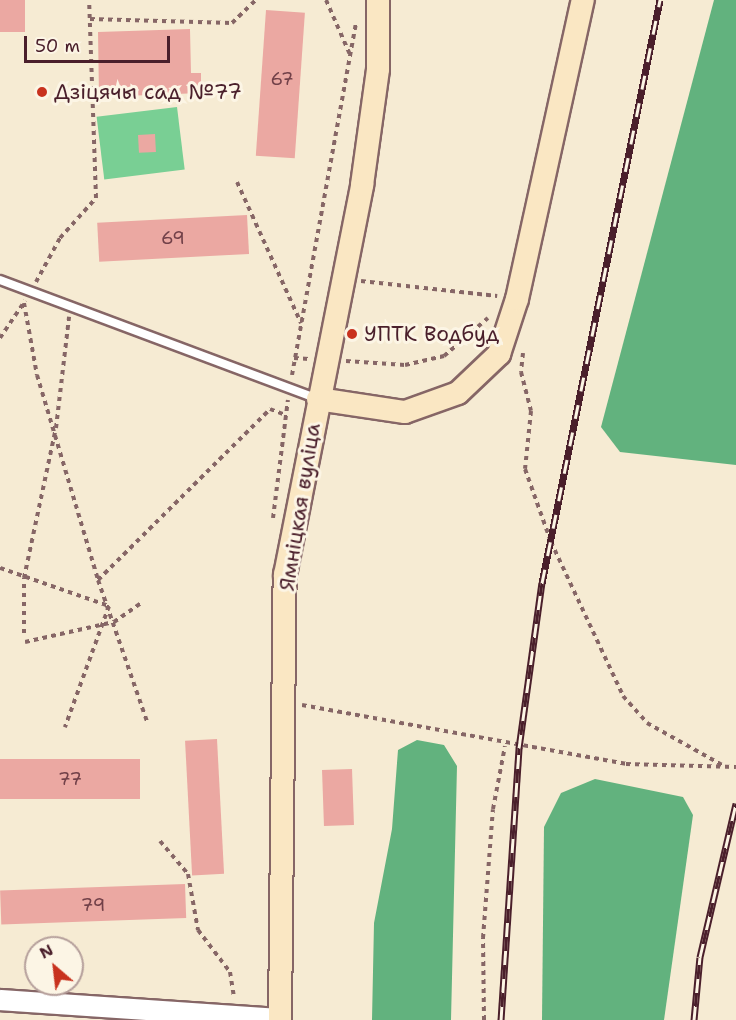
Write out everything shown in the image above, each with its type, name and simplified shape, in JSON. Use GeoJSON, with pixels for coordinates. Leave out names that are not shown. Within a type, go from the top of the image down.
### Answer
{"type":"FeatureCollection","features":[{"type":"Feature","properties":{"kind":"main road","name":"Ямніцкая вуліца"},"geometry":{"type":"LineString","coordinates":[[280,1019],[285,575],[342,278],[378,69],[378,0]]}},
{"type":"Feature","properties":{"kind":"main road"},"geometry":{"type":"LineString","coordinates":[[318,399],[405,412],[458,393],[499,354],[517,299],[583,0]]}},
{"type":"Feature","properties":{"kind":"street"},"geometry":{"type":"LineString","coordinates":[[0,1000],[280,1019]]}},
{"type":"Feature","properties":{"kind":"lane"},"geometry":{"type":"LineString","coordinates":[[0,280],[318,399]]}},
{"type":"Feature","properties":{"kind":"path"},"geometry":{"type":"LineString","coordinates":[[0,338],[31,292],[60,238],[96,198],[89,0]]}},
{"type":"Feature","properties":{"kind":"path"},"geometry":{"type":"LineString","coordinates":[[90,19],[232,22],[256,0]]}},
{"type":"Feature","properties":{"kind":"path"},"geometry":{"type":"LineString","coordinates":[[326,0],[351,58]]}},
{"type":"Feature","properties":{"kind":"path"},"geometry":{"type":"LineString","coordinates":[[237,182],[301,324]]}},
{"type":"Feature","properties":{"kind":"path"},"geometry":{"type":"LineString","coordinates":[[342,278],[503,297],[497,305]]}},
{"type":"Feature","properties":{"kind":"path"},"geometry":{"type":"LineString","coordinates":[[24,302],[37,375],[57,428],[98,580],[109,606],[148,724]]}},
{"type":"Feature","properties":{"kind":"path"},"geometry":{"type":"LineString","coordinates":[[24,633],[24,578],[57,428],[71,308]]}},
{"type":"Feature","properties":{"kind":"path"},"geometry":{"type":"LineString","coordinates":[[294,358],[405,365],[444,356],[480,330],[491,314]]}},
{"type":"Feature","properties":{"kind":"path"},"geometry":{"type":"LineString","coordinates":[[524,339],[520,372],[531,411],[525,469],[551,542],[623,696],[647,723],[724,766]]}},
{"type":"Feature","properties":{"kind":"path"},"geometry":{"type":"LineString","coordinates":[[98,580],[270,409],[286,415]]}},
{"type":"Feature","properties":{"kind":"path"},"geometry":{"type":"LineString","coordinates":[[0,568],[109,606]]}},
{"type":"Feature","properties":{"kind":"path"},"geometry":{"type":"LineString","coordinates":[[25,642],[114,622],[141,604]]}},
{"type":"Feature","properties":{"kind":"path"},"geometry":{"type":"LineString","coordinates":[[65,727],[109,606]]}},
{"type":"Feature","properties":{"kind":"path"},"geometry":{"type":"LineString","coordinates":[[284,702],[506,746],[626,764],[736,767]]}},
{"type":"Feature","properties":{"kind":"path"},"geometry":{"type":"LineString","coordinates":[[484,1020],[489,856],[506,746]]}},
{"type":"Feature","properties":{"kind":"path"},"geometry":{"type":"LineString","coordinates":[[160,841],[188,874],[198,930],[230,972],[234,1003]]}},
{"type":"Feature","properties":{"kind":"green space"},"geometry":{"type":"Polygon","coordinates":[[[714,0],[736,0],[736,465],[620,452],[601,427],[714,0]]]}},
{"type":"Feature","properties":{"kind":"green space"},"geometry":{"type":"Polygon","coordinates":[[[177,107],[185,170],[104,179],[97,117],[177,107]]]}},
{"type":"Feature","properties":{"kind":"green space"},"geometry":{"type":"Polygon","coordinates":[[[417,740],[444,745],[457,766],[451,1020],[372,1020],[374,923],[392,829],[398,750],[417,740]]]}},
{"type":"Feature","properties":{"kind":"green space"},"geometry":{"type":"Polygon","coordinates":[[[595,779],[683,797],[693,815],[664,1020],[542,1020],[544,827],[561,793],[595,779]]]}},
{"type":"Feature","properties":{"kind":"building"},"geometry":{"type":"Polygon","coordinates":[[[0,0],[25,0],[25,32],[0,32],[0,0]]]}},
{"type":"Feature","properties":{"kind":"building"},"geometry":{"type":"Polygon","coordinates":[[[266,10],[305,13],[295,158],[256,156],[266,10]]]}},
{"type":"Feature","properties":{"kind":"building"},"geometry":{"type":"Polygon","coordinates":[[[190,29],[191,73],[201,73],[201,93],[99,97],[98,32],[190,29]]]}},
{"type":"Feature","properties":{"kind":"building"},"geometry":{"type":"Polygon","coordinates":[[[155,134],[156,152],[139,153],[138,135],[155,134]]]}},
{"type":"Feature","properties":{"kind":"building"},"geometry":{"type":"Polygon","coordinates":[[[247,215],[249,254],[99,262],[97,223],[247,215]]]}},
{"type":"Feature","properties":{"kind":"building"},"geometry":{"type":"Polygon","coordinates":[[[217,739],[224,874],[192,875],[185,741],[217,739]]]}},
{"type":"Feature","properties":{"kind":"building"},"geometry":{"type":"Polygon","coordinates":[[[0,759],[140,759],[140,799],[0,799],[0,759]]]}},
{"type":"Feature","properties":{"kind":"building"},"geometry":{"type":"Polygon","coordinates":[[[352,769],[354,825],[324,826],[322,770],[352,769]]]}},
{"type":"Feature","properties":{"kind":"building"},"geometry":{"type":"Polygon","coordinates":[[[185,884],[186,918],[1,924],[0,890],[185,884]]]}},
{"type":"Feature","properties":{"kind":"railway"},"geometry":{"type":"LineString","coordinates":[[501,1020],[519,748],[542,583],[660,0]]}},
{"type":"Feature","properties":{"kind":"railway"},"geometry":{"type":"LineString","coordinates":[[694,1020],[700,957],[736,803]]}},
{"type":"Feature","properties":{"kind":"place","name":"Дзіцячы сад №77"},"geometry":{"type":"Point","coordinates":[42,92]}},
{"type":"Feature","properties":{"kind":"place","name":"УПТК Водбуд"},"geometry":{"type":"Point","coordinates":[352,334]}}]}
